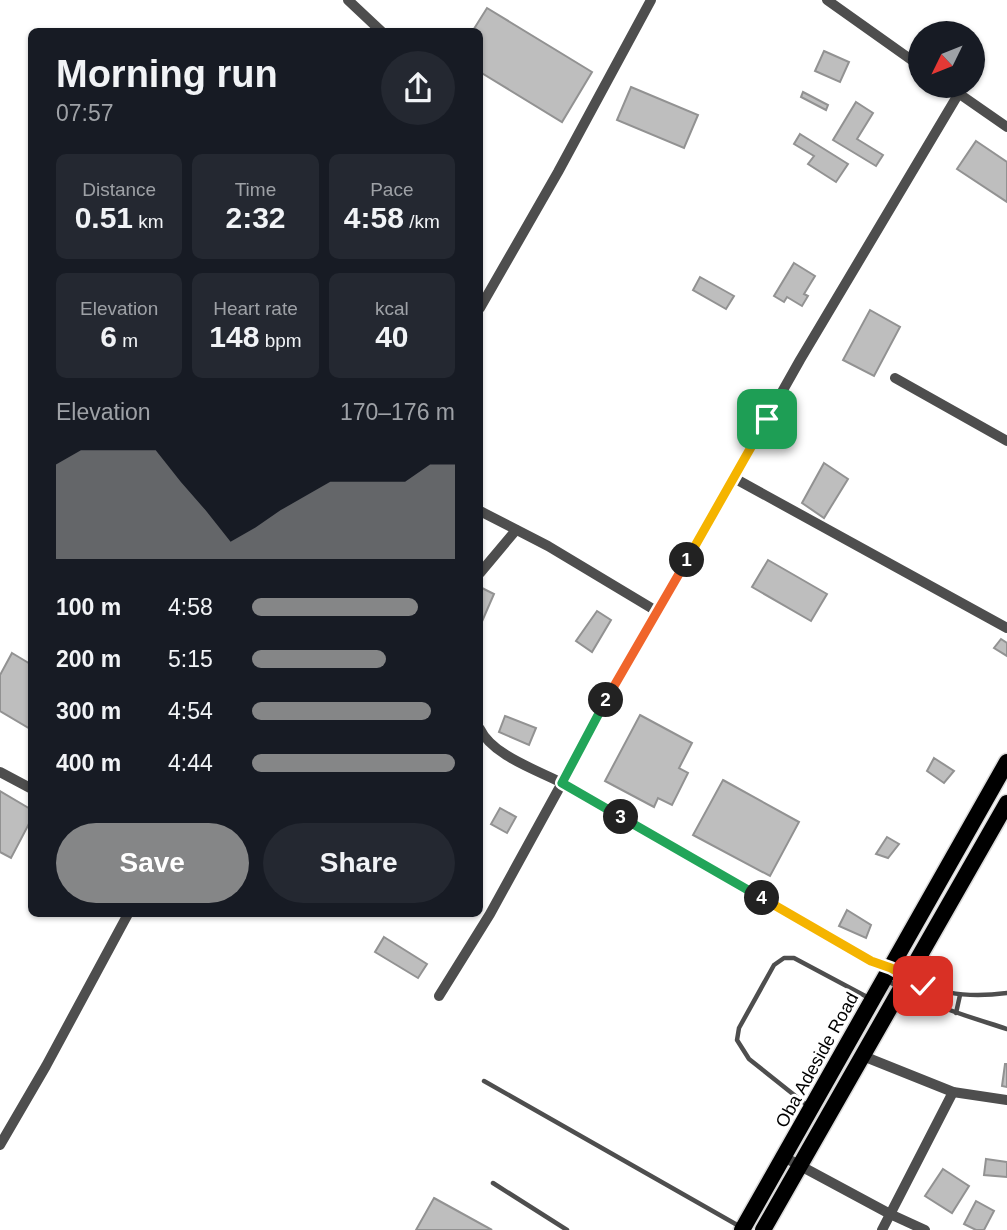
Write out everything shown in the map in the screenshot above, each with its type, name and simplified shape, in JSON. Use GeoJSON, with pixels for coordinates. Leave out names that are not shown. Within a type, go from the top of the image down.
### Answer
{"type":"FeatureCollection","features":[{"type":"Feature","properties":{"kind":"main road","name":"Oba Adeside Road"},"geometry":{"type":"LineString","coordinates":[[743,1229],[1007,762]]}},
{"type":"Feature","properties":{"kind":"main road"},"geometry":{"type":"LineString","coordinates":[[763,1230],[1007,802]]}},
{"type":"Feature","properties":{"kind":"street"},"geometry":{"type":"LineString","coordinates":[[348,0],[378,28]]}},
{"type":"Feature","properties":{"kind":"street"},"geometry":{"type":"LineString","coordinates":[[483,303],[558,172],[651,0]]}},
{"type":"Feature","properties":{"kind":"street"},"geometry":{"type":"LineString","coordinates":[[827,0],[908,57]]}},
{"type":"Feature","properties":{"kind":"street"},"geometry":{"type":"LineString","coordinates":[[439,996],[490,914],[599,712],[800,360],[956,98]]}},
{"type":"Feature","properties":{"kind":"street"},"geometry":{"type":"LineString","coordinates":[[966,98],[1007,127]]}},
{"type":"Feature","properties":{"kind":"street"},"geometry":{"type":"LineString","coordinates":[[895,378],[1007,441]]}},
{"type":"Feature","properties":{"kind":"street"},"geometry":{"type":"LineString","coordinates":[[734,478],[1007,628]]}},
{"type":"Feature","properties":{"kind":"street"},"geometry":{"type":"LineString","coordinates":[[483,513],[548,546],[658,612]]}},
{"type":"Feature","properties":{"kind":"street"},"geometry":{"type":"LineString","coordinates":[[483,569],[516,530]]}},
{"type":"Feature","properties":{"kind":"street"},"geometry":{"type":"LineString","coordinates":[[483,737],[511,757],[562,783],[888,973]]}},
{"type":"Feature","properties":{"kind":"street"},"geometry":{"type":"LineString","coordinates":[[0,772],[28,787]]}},
{"type":"Feature","properties":{"kind":"street"},"geometry":{"type":"LineString","coordinates":[[991,791],[1007,802]]}},
{"type":"Feature","properties":{"kind":"street"},"geometry":{"type":"LineString","coordinates":[[0,1144],[46,1066],[126,917]]}},
{"type":"Feature","properties":{"kind":"street"},"geometry":{"type":"LineString","coordinates":[[863,1056],[953,1092],[1007,1100]]}},
{"type":"Feature","properties":{"kind":"street"},"geometry":{"type":"LineString","coordinates":[[882,1230],[953,1092]]}},
{"type":"Feature","properties":{"kind":"street"},"geometry":{"type":"LineString","coordinates":[[784,1157],[925,1230]]}},
{"type":"Feature","properties":{"kind":"lane"},"geometry":{"type":"LineString","coordinates":[[811,1108],[749,1059],[737,1040],[740,1028],[774,965],[784,958],[794,958],[872,1000]]}},
{"type":"Feature","properties":{"kind":"lane"},"geometry":{"type":"LineString","coordinates":[[888,973],[937,1007],[1007,1029]]}},
{"type":"Feature","properties":{"kind":"lane"},"geometry":{"type":"LineString","coordinates":[[888,973],[904,983],[960,995],[1007,993]]}},
{"type":"Feature","properties":{"kind":"lane"},"geometry":{"type":"LineString","coordinates":[[956,1013],[960,995]]}},
{"type":"Feature","properties":{"kind":"lane"},"geometry":{"type":"LineString","coordinates":[[484,1081],[743,1229]]}},
{"type":"Feature","properties":{"kind":"lane"},"geometry":{"type":"LineString","coordinates":[[493,1183],[567,1230]]}},
{"type":"Feature","properties":{"kind":"building"},"geometry":{"type":"Polygon","coordinates":[[[487,8],[592,72],[562,122],[483,74],[483,28],[474,28],[487,8]]]}},
{"type":"Feature","properties":{"kind":"building"},"geometry":{"type":"Polygon","coordinates":[[[824,51],[849,62],[840,82],[815,71],[824,51]]]}},
{"type":"Feature","properties":{"kind":"building"},"geometry":{"type":"Polygon","coordinates":[[[631,87],[698,115],[684,148],[617,120],[631,87]]]}},
{"type":"Feature","properties":{"kind":"building"},"geometry":{"type":"Polygon","coordinates":[[[803,92],[828,105],[826,110],[801,97],[803,92]]]}},
{"type":"Feature","properties":{"kind":"building"},"geometry":{"type":"Polygon","coordinates":[[[856,102],[873,113],[857,139],[883,155],[876,166],[833,140],[856,102]]]}},
{"type":"Feature","properties":{"kind":"building"},"geometry":{"type":"Polygon","coordinates":[[[800,134],[848,164],[836,182],[808,164],[814,156],[794,144],[800,134]]]}},
{"type":"Feature","properties":{"kind":"building"},"geometry":{"type":"Polygon","coordinates":[[[976,141],[1007,162],[1007,202],[957,169],[976,141]]]}},
{"type":"Feature","properties":{"kind":"building"},"geometry":{"type":"Polygon","coordinates":[[[794,263],[815,276],[804,294],[808,296],[802,306],[787,297],[784,302],[774,296],[794,263]]]}},
{"type":"Feature","properties":{"kind":"building"},"geometry":{"type":"Polygon","coordinates":[[[700,277],[734,296],[726,309],[693,290],[700,277]]]}},
{"type":"Feature","properties":{"kind":"building"},"geometry":{"type":"Polygon","coordinates":[[[870,310],[900,327],[874,376],[843,360],[870,310]]]}},
{"type":"Feature","properties":{"kind":"building"},"geometry":{"type":"Polygon","coordinates":[[[824,463],[848,479],[824,518],[802,503],[824,463]]]}},
{"type":"Feature","properties":{"kind":"building"},"geometry":{"type":"Polygon","coordinates":[[[768,560],[827,594],[811,621],[752,587],[768,560]]]}},
{"type":"Feature","properties":{"kind":"building"},"geometry":{"type":"Polygon","coordinates":[[[483,588],[494,594],[483,619],[483,588]]]}},
{"type":"Feature","properties":{"kind":"building"},"geometry":{"type":"Polygon","coordinates":[[[597,611],[611,620],[592,652],[576,641],[597,611]]]}},
{"type":"Feature","properties":{"kind":"building"},"geometry":{"type":"Polygon","coordinates":[[[1001,639],[1007,643],[1007,656],[994,648],[1001,639]]]}},
{"type":"Feature","properties":{"kind":"building"},"geometry":{"type":"Polygon","coordinates":[[[12,653],[28,663],[28,728],[0,711],[0,675],[12,653]]]}},
{"type":"Feature","properties":{"kind":"building"},"geometry":{"type":"Polygon","coordinates":[[[640,715],[692,743],[679,768],[688,773],[672,805],[658,798],[654,807],[605,781],[640,715]]]}},
{"type":"Feature","properties":{"kind":"building"},"geometry":{"type":"Polygon","coordinates":[[[505,716],[536,728],[529,745],[499,732],[505,716]]]}},
{"type":"Feature","properties":{"kind":"building"},"geometry":{"type":"Polygon","coordinates":[[[934,758],[954,771],[944,783],[927,771],[934,758]]]}},
{"type":"Feature","properties":{"kind":"building"},"geometry":{"type":"Polygon","coordinates":[[[723,780],[799,822],[770,876],[693,835],[723,780]]]}},
{"type":"Feature","properties":{"kind":"building"},"geometry":{"type":"Polygon","coordinates":[[[0,791],[28,808],[28,826],[11,858],[0,852],[0,791]]]}},
{"type":"Feature","properties":{"kind":"building"},"geometry":{"type":"Polygon","coordinates":[[[500,808],[516,817],[507,833],[491,824],[500,808]]]}},
{"type":"Feature","properties":{"kind":"building"},"geometry":{"type":"Polygon","coordinates":[[[887,837],[899,844],[888,858],[876,854],[887,837]]]}},
{"type":"Feature","properties":{"kind":"building"},"geometry":{"type":"Polygon","coordinates":[[[847,910],[871,925],[866,938],[839,926],[847,910]]]}},
{"type":"Feature","properties":{"kind":"building"},"geometry":{"type":"Polygon","coordinates":[[[384,937],[427,964],[418,978],[375,952],[384,937]]]}},
{"type":"Feature","properties":{"kind":"building"},"geometry":{"type":"Polygon","coordinates":[[[1007,1064],[1007,1087],[1002,1086],[1007,1064]]]}},
{"type":"Feature","properties":{"kind":"building"},"geometry":{"type":"Polygon","coordinates":[[[986,1159],[1007,1162],[1007,1177],[984,1175],[986,1159]]]}},
{"type":"Feature","properties":{"kind":"building"},"geometry":{"type":"Polygon","coordinates":[[[943,1169],[969,1186],[952,1213],[925,1196],[943,1169]]]}},
{"type":"Feature","properties":{"kind":"building"},"geometry":{"type":"Polygon","coordinates":[[[434,1198],[492,1230],[416,1230],[434,1198]]]}},
{"type":"Feature","properties":{"kind":"building"},"geometry":{"type":"Polygon","coordinates":[[[976,1201],[994,1211],[984,1230],[976,1230],[964,1224],[976,1201]]]}},
{"type":"Feature","properties":{"kind":"route"},"geometry":{"type":"LineString","coordinates":[[767,419],[599,712],[562,783],[871,961],[891,968],[923,986]]}}]}
